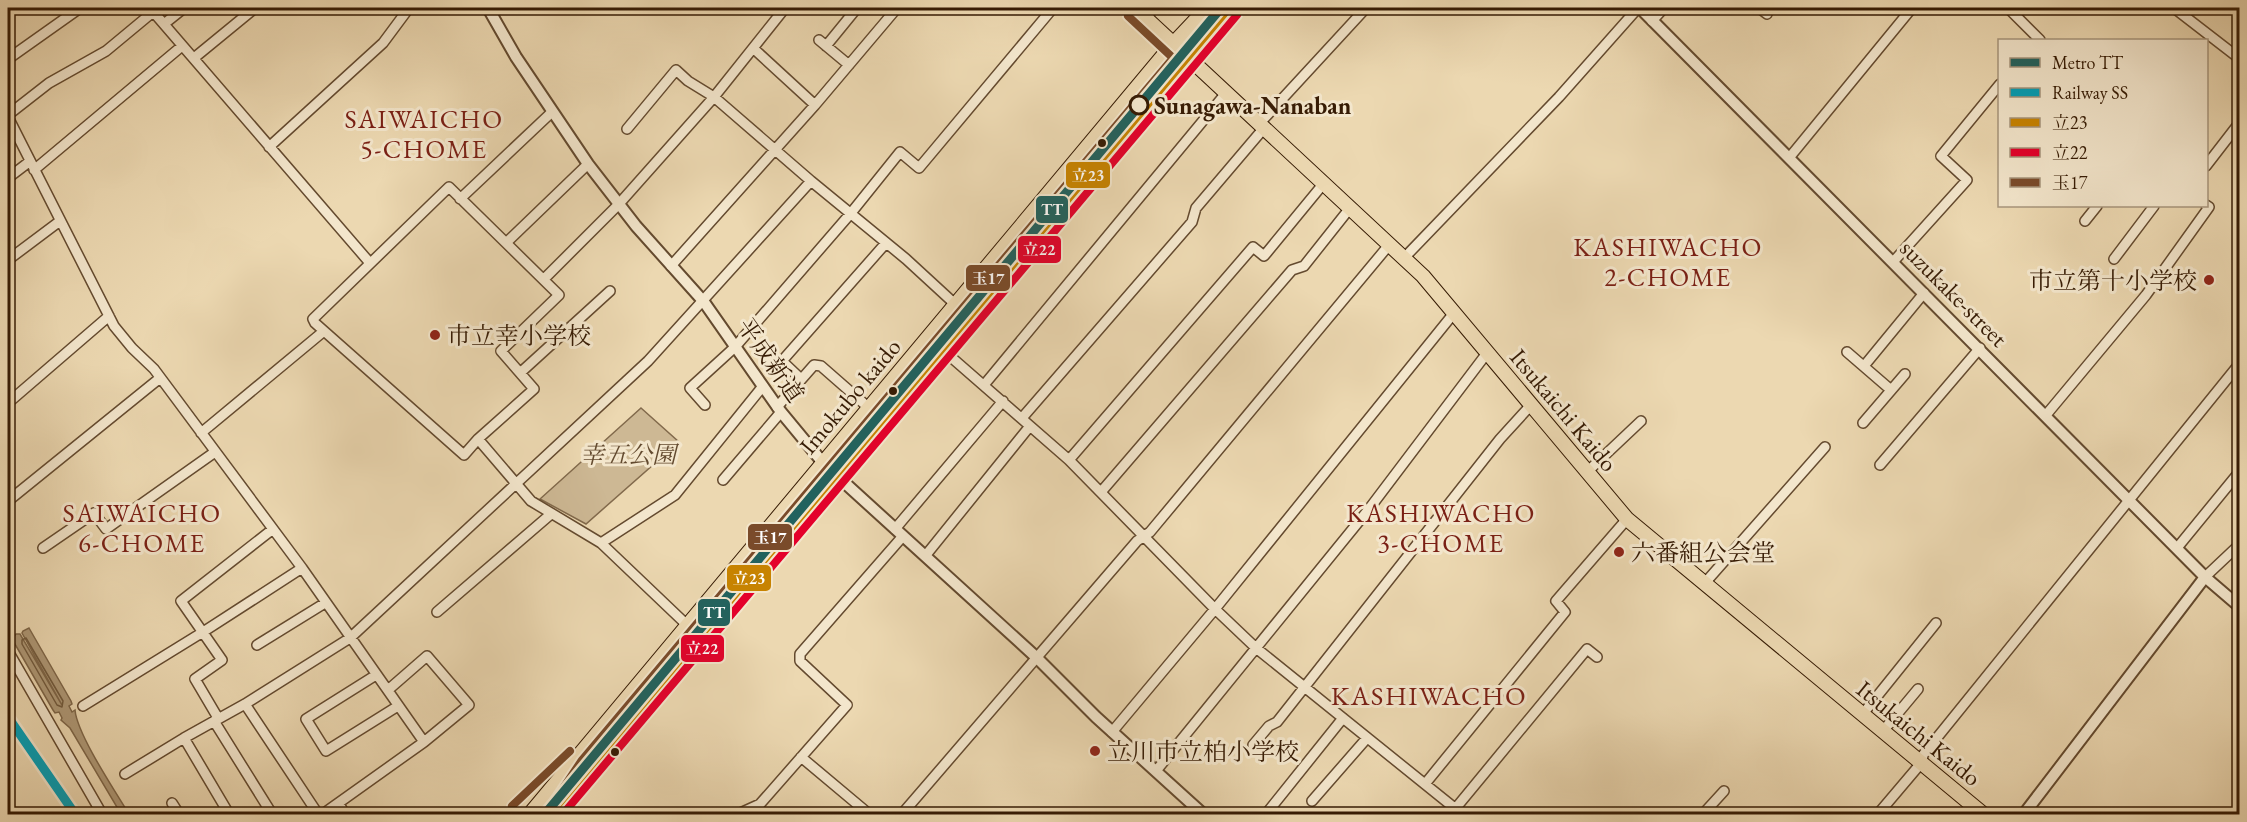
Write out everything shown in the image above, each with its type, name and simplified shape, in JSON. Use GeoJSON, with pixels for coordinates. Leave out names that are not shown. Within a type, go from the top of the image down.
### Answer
{"type":"FeatureCollection","features":[{"type":"Feature","properties":{"kind":"main road","name":"Itsukaichi Kaido"},"geometry":{"type":"LineString","coordinates":[[1135,8],[1150,12],[1173,44],[1423,276],[1627,519],[1983,814]]}},
{"type":"Feature","properties":{"kind":"main road","name":"Imokubo kaido"},"geometry":{"type":"LineString","coordinates":[[530,814],[1173,44],[1207,8]]}},
{"type":"Feature","properties":{"kind":"main road","name":"Imokubo kaido"},"geometry":{"type":"LineString","coordinates":[[550,814],[1229,8]]}},
{"type":"Feature","properties":{"kind":"main road"},"geometry":{"type":"LineString","coordinates":[[519,814],[577,759]]}},
{"type":"Feature","properties":{"kind":"main road"},"geometry":{"type":"LineString","coordinates":[[559,814],[590,767]]}},
{"type":"Feature","properties":{"kind":"street"},"geometry":{"type":"LineString","coordinates":[[8,58],[80,8]]}},
{"type":"Feature","properties":{"kind":"street"},"geometry":{"type":"LineString","coordinates":[[164,24],[183,8]]}},
{"type":"Feature","properties":{"kind":"street"},"geometry":{"type":"LineString","coordinates":[[194,58],[255,8]]}},
{"type":"Feature","properties":{"kind":"street"},"geometry":{"type":"LineString","coordinates":[[269,147],[383,43],[409,8]]}},
{"type":"Feature","properties":{"kind":"street","name":"平成新道"},"geometry":{"type":"LineString","coordinates":[[488,8],[552,112],[618,205],[704,302],[779,409],[824,464],[926,555],[1036,657],[1112,732],[1203,814]]}},
{"type":"Feature","properties":{"kind":"street"},"geometry":{"type":"LineString","coordinates":[[544,279],[618,205],[714,97],[785,8]]}},
{"type":"Feature","properties":{"kind":"street"},"geometry":{"type":"LineString","coordinates":[[849,64],[822,43],[856,8]]}},
{"type":"Feature","properties":{"kind":"street"},"geometry":{"type":"LineString","coordinates":[[671,266],[815,105],[897,8]]}},
{"type":"Feature","properties":{"kind":"street"},"geometry":{"type":"LineString","coordinates":[[705,405],[690,388],[735,347],[851,213],[900,152],[919,168],[1053,8]]}},
{"type":"Feature","properties":{"kind":"street"},"geometry":{"type":"LineString","coordinates":[[1022,418],[1192,222],[1196,208],[1262,126],[1366,8]]}},
{"type":"Feature","properties":{"kind":"street"},"geometry":{"type":"LineString","coordinates":[[1404,258],[1559,97],[1639,8]]}},
{"type":"Feature","properties":{"kind":"street","name":"suzukake-street"},"geometry":{"type":"LineString","coordinates":[[1639,8],[1980,348],[2205,577],[2240,607]]}},
{"type":"Feature","properties":{"kind":"street"},"geometry":{"type":"LineString","coordinates":[[1652,21],[1664,8]]}},
{"type":"Feature","properties":{"kind":"street"},"geometry":{"type":"LineString","coordinates":[[1759,8],[1767,14]]}},
{"type":"Feature","properties":{"kind":"street"},"geometry":{"type":"LineString","coordinates":[[1789,158],[1912,8]]}},
{"type":"Feature","properties":{"kind":"street"},"geometry":{"type":"LineString","coordinates":[[2008,8],[2035,39]]}},
{"type":"Feature","properties":{"kind":"street"},"geometry":{"type":"LineString","coordinates":[[2174,8],[2240,59]]}},
{"type":"Feature","properties":{"kind":"street"},"geometry":{"type":"LineString","coordinates":[[370,263],[151,10],[106,51],[49,83],[8,118],[109,316],[132,348],[160,378],[302,567],[424,742]]}},
{"type":"Feature","properties":{"kind":"street"},"geometry":{"type":"LineString","coordinates":[[8,178],[31,166],[182,46]]}},
{"type":"Feature","properties":{"kind":"street"},"geometry":{"type":"LineString","coordinates":[[753,48],[815,105]]}},
{"type":"Feature","properties":{"kind":"street"},"geometry":{"type":"LineString","coordinates":[[627,129],[676,70],[688,81],[714,97],[776,149],[956,305]]}},
{"type":"Feature","properties":{"kind":"street"},"geometry":{"type":"LineString","coordinates":[[1893,262],[1966,180],[1941,156],[1998,86]]}},
{"type":"Feature","properties":{"kind":"street"},"geometry":{"type":"LineString","coordinates":[[984,385],[1226,93]]}},
{"type":"Feature","properties":{"kind":"street"},"geometry":{"type":"LineString","coordinates":[[460,199],[552,112]]}},
{"type":"Feature","properties":{"kind":"street"},"geometry":{"type":"LineString","coordinates":[[2208,163],[2240,122]]}},
{"type":"Feature","properties":{"kind":"street"},"geometry":{"type":"LineString","coordinates":[[507,242],[588,164]]}},
{"type":"Feature","properties":{"kind":"street"},"geometry":{"type":"LineString","coordinates":[[125,774],[245,704],[350,638],[648,361],[704,302],[811,181]]}},
{"type":"Feature","properties":{"kind":"street"},"geometry":{"type":"LineString","coordinates":[[1069,460],[1252,247],[1264,256],[1324,183]]}},
{"type":"Feature","properties":{"kind":"street"},"geometry":{"type":"LineString","coordinates":[[449,187],[507,242],[559,296],[501,351],[534,389],[478,439],[464,455],[315,323],[314,319],[449,187]]}},
{"type":"Feature","properties":{"kind":"street"},"geometry":{"type":"LineString","coordinates":[[2046,415],[2146,295],[2208,206]]}},
{"type":"Feature","properties":{"kind":"street"},"geometry":{"type":"LineString","coordinates":[[2085,221],[2096,207]]}},
{"type":"Feature","properties":{"kind":"street"},"geometry":{"type":"LineString","coordinates":[[2114,259],[2153,207]]}},
{"type":"Feature","properties":{"kind":"street"},"geometry":{"type":"LineString","coordinates":[[1101,492],[1292,270],[1304,266],[1350,208]]}},
{"type":"Feature","properties":{"kind":"street"},"geometry":{"type":"LineString","coordinates":[[8,260],[60,221]]}},
{"type":"Feature","properties":{"kind":"street"},"geometry":{"type":"LineString","coordinates":[[801,379],[782,361],[886,243]]}},
{"type":"Feature","properties":{"kind":"street"},"geometry":{"type":"LineString","coordinates":[[902,814],[1137,541],[1150,532],[1389,245]]}},
{"type":"Feature","properties":{"kind":"street"},"geometry":{"type":"LineString","coordinates":[[520,374],[610,291]]}},
{"type":"Feature","properties":{"kind":"street"},"geometry":{"type":"LineString","coordinates":[[1864,366],[1924,293]]}},
{"type":"Feature","properties":{"kind":"street"},"geometry":{"type":"LineString","coordinates":[[1112,732],[1215,609],[1454,313]]}},
{"type":"Feature","properties":{"kind":"street"},"geometry":{"type":"LineString","coordinates":[[8,403],[109,316]]}},
{"type":"Feature","properties":{"kind":"street"},"geometry":{"type":"LineString","coordinates":[[201,433],[324,331]]}},
{"type":"Feature","properties":{"kind":"street"},"geometry":{"type":"LineString","coordinates":[[928,337],[1069,460],[1256,648],[1459,812],[1587,649],[1597,657]]}},
{"type":"Feature","properties":{"kind":"street"},"geometry":{"type":"LineString","coordinates":[[1880,465],[1980,348]]}},
{"type":"Feature","properties":{"kind":"street"},"geometry":{"type":"LineString","coordinates":[[1846,352],[1891,390]]}},
{"type":"Feature","properties":{"kind":"street"},"geometry":{"type":"LineString","coordinates":[[1156,771],[1368,509],[1487,353]]}},
{"type":"Feature","properties":{"kind":"street"},"geometry":{"type":"LineString","coordinates":[[1878,814],[1922,762],[1923,755],[2128,499],[2240,363]]}},
{"type":"Feature","properties":{"kind":"street"},"geometry":{"type":"LineString","coordinates":[[723,480],[814,365],[820,366],[869,408]]}},
{"type":"Feature","properties":{"kind":"street"},"geometry":{"type":"LineString","coordinates":[[1863,423],[1905,374]]}},
{"type":"Feature","properties":{"kind":"street"},"geometry":{"type":"LineString","coordinates":[[8,501],[160,378]]}},
{"type":"Feature","properties":{"kind":"street"},"geometry":{"type":"LineString","coordinates":[[601,543],[675,495],[763,387]]}},
{"type":"Feature","properties":{"kind":"street"},"geometry":{"type":"LineString","coordinates":[[738,814],[759,804],[848,705],[800,660],[800,654],[1003,401]]}},
{"type":"Feature","properties":{"kind":"street"},"geometry":{"type":"LineString","coordinates":[[1254,745],[1269,726],[1277,722],[1305,688],[1500,439],[1531,405]]}},
{"type":"Feature","properties":{"kind":"street"},"geometry":{"type":"LineString","coordinates":[[1587,472],[1641,421]]}},
{"type":"Feature","properties":{"kind":"street"},"geometry":{"type":"LineString","coordinates":[[926,555],[1030,426]]}},
{"type":"Feature","properties":{"kind":"street"},"geometry":{"type":"LineString","coordinates":[[478,439],[531,501],[601,543],[687,625]]}},
{"type":"Feature","properties":{"kind":"street"},"geometry":{"type":"LineString","coordinates":[[1704,584],[1825,447]]}},
{"type":"Feature","properties":{"kind":"street"},"geometry":{"type":"LineString","coordinates":[[43,548],[94,513],[106,529],[215,452]]}},
{"type":"Feature","properties":{"kind":"street"},"geometry":{"type":"LineString","coordinates":[[2177,548],[2240,471]]}},
{"type":"Feature","properties":{"kind":"street"},"geometry":{"type":"LineString","coordinates":[[437,612],[551,514]]}},
{"type":"Feature","properties":{"kind":"street"},"geometry":{"type":"LineString","coordinates":[[1425,784],[1565,612],[1556,601],[1627,519]]}},
{"type":"Feature","properties":{"kind":"street"},"geometry":{"type":"LineString","coordinates":[[272,814],[195,680],[222,660],[181,601],[273,529]]}},
{"type":"Feature","properties":{"kind":"street"},"geometry":{"type":"LineString","coordinates":[[2024,814],[2205,577],[2240,544]]}},
{"type":"Feature","properties":{"kind":"street"},"geometry":{"type":"LineString","coordinates":[[83,706],[203,632],[302,567]]}},
{"type":"Feature","properties":{"kind":"street"},"geometry":{"type":"LineString","coordinates":[[256,645],[325,603]]}},
{"type":"Feature","properties":{"kind":"street"},"geometry":{"type":"LineString","coordinates":[[1862,715],[1936,623]]}},
{"type":"Feature","properties":{"kind":"street"},"geometry":{"type":"LineString","coordinates":[[8,651],[102,814]]}},
{"type":"Feature","properties":{"kind":"street"},"geometry":{"type":"LineString","coordinates":[[323,814],[424,742],[469,705],[427,656],[387,690]]}},
{"type":"Feature","properties":{"kind":"street"},"geometry":{"type":"LineString","coordinates":[[376,675],[306,719],[326,751],[398,706]]}},
{"type":"Feature","properties":{"kind":"street"},"geometry":{"type":"LineString","coordinates":[[1883,731],[1918,689]]}},
{"type":"Feature","properties":{"kind":"street"},"geometry":{"type":"LineString","coordinates":[[245,704],[318,814]]}},
{"type":"Feature","properties":{"kind":"street"},"geometry":{"type":"LineString","coordinates":[[1266,814],[1343,718]]}},
{"type":"Feature","properties":{"kind":"street"},"geometry":{"type":"LineString","coordinates":[[184,738],[229,814]]}},
{"type":"Feature","properties":{"kind":"street"},"geometry":{"type":"LineString","coordinates":[[1312,801],[1367,738]]}},
{"type":"Feature","properties":{"kind":"street"},"geometry":{"type":"LineString","coordinates":[[801,757],[869,814]]}},
{"type":"Feature","properties":{"kind":"street"},"geometry":{"type":"LineString","coordinates":[[1703,814],[1724,791]]}},
{"type":"Feature","properties":{"kind":"street"},"geometry":{"type":"LineString","coordinates":[[172,803],[179,814]]}},
{"type":"Feature","properties":{"kind":"street"},"geometry":{"type":"LineString","coordinates":[[339,804],[345,814]]}},
{"type":"Feature","properties":{"kind":"green space","name":"幸五公園"},"geometry":{"type":"Polygon","coordinates":[[[641,408],[679,442],[586,524],[540,499],[641,408]]]}},
{"type":"Feature","properties":{"kind":"water"},"geometry":{"type":"Polygon","coordinates":[[[29,628],[71,701],[72,704],[69,706],[72,712],[75,710],[89,747],[129,814],[121,814],[70,728],[61,720],[59,712],[55,713],[53,710],[12,639],[16,634],[20,634],[62,705],[22,633],[29,628]]]}},
{"type":"Feature","properties":{"kind":"metro line","name":"TT"},"geometry":{"type":"LineString","coordinates":[[545,814],[1221,8]]}},
{"type":"Feature","properties":{"kind":"rail line","name":"SS"},"geometry":{"type":"LineString","coordinates":[[8,717],[75,814]]}},
{"type":"Feature","properties":{"kind":"transit line","name":"立23"},"geometry":{"type":"LineString","coordinates":[[550,814],[1229,8]]}},
{"type":"Feature","properties":{"kind":"transit line","name":"立22"},"geometry":{"type":"LineString","coordinates":[[563,814],[1237,15]]}},
{"type":"Feature","properties":{"kind":"transit line","name":"玉17"},"geometry":{"type":"LineString","coordinates":[[550,808],[582,760],[1173,58],[1128,16]]}},
{"type":"Feature","properties":{"kind":"transit line","name":"玉17"},"geometry":{"type":"LineString","coordinates":[[512,806],[570,751]]}},
{"type":"Feature","properties":{"kind":"place","name":"Sunagawa-Nanaban"},"geometry":{"type":"Point","coordinates":[1139,105]}},
{"type":"Feature","properties":{"kind":"place","name":"市立第十小学校"},"geometry":{"type":"Point","coordinates":[2209,280]}},
{"type":"Feature","properties":{"kind":"place","name":"市立幸小学校"},"geometry":{"type":"Point","coordinates":[435,335]}},
{"type":"Feature","properties":{"kind":"place","name":"六番組公会堂"},"geometry":{"type":"Point","coordinates":[1619,552]}},
{"type":"Feature","properties":{"kind":"place","name":"立川市立柏小学校"},"geometry":{"type":"Point","coordinates":[1095,751]}},
{"type":"Feature","properties":{"kind":"district","name":"SAIWAICHO 5-CHOME"},"geometry":{"type":"Point","coordinates":[424,134]}},
{"type":"Feature","properties":{"kind":"district","name":"KASHIWACHO 2-CHOME"},"geometry":{"type":"Point","coordinates":[1668,262]}},
{"type":"Feature","properties":{"kind":"district","name":"SAIWAICHO 6-CHOME"},"geometry":{"type":"Point","coordinates":[142,528]}},
{"type":"Feature","properties":{"kind":"district","name":"KASHIWACHO 3-CHOME"},"geometry":{"type":"Point","coordinates":[1441,528]}},
{"type":"Feature","properties":{"kind":"district","name":"KASHIWACHO"},"geometry":{"type":"Point","coordinates":[1429,695]}}]}
